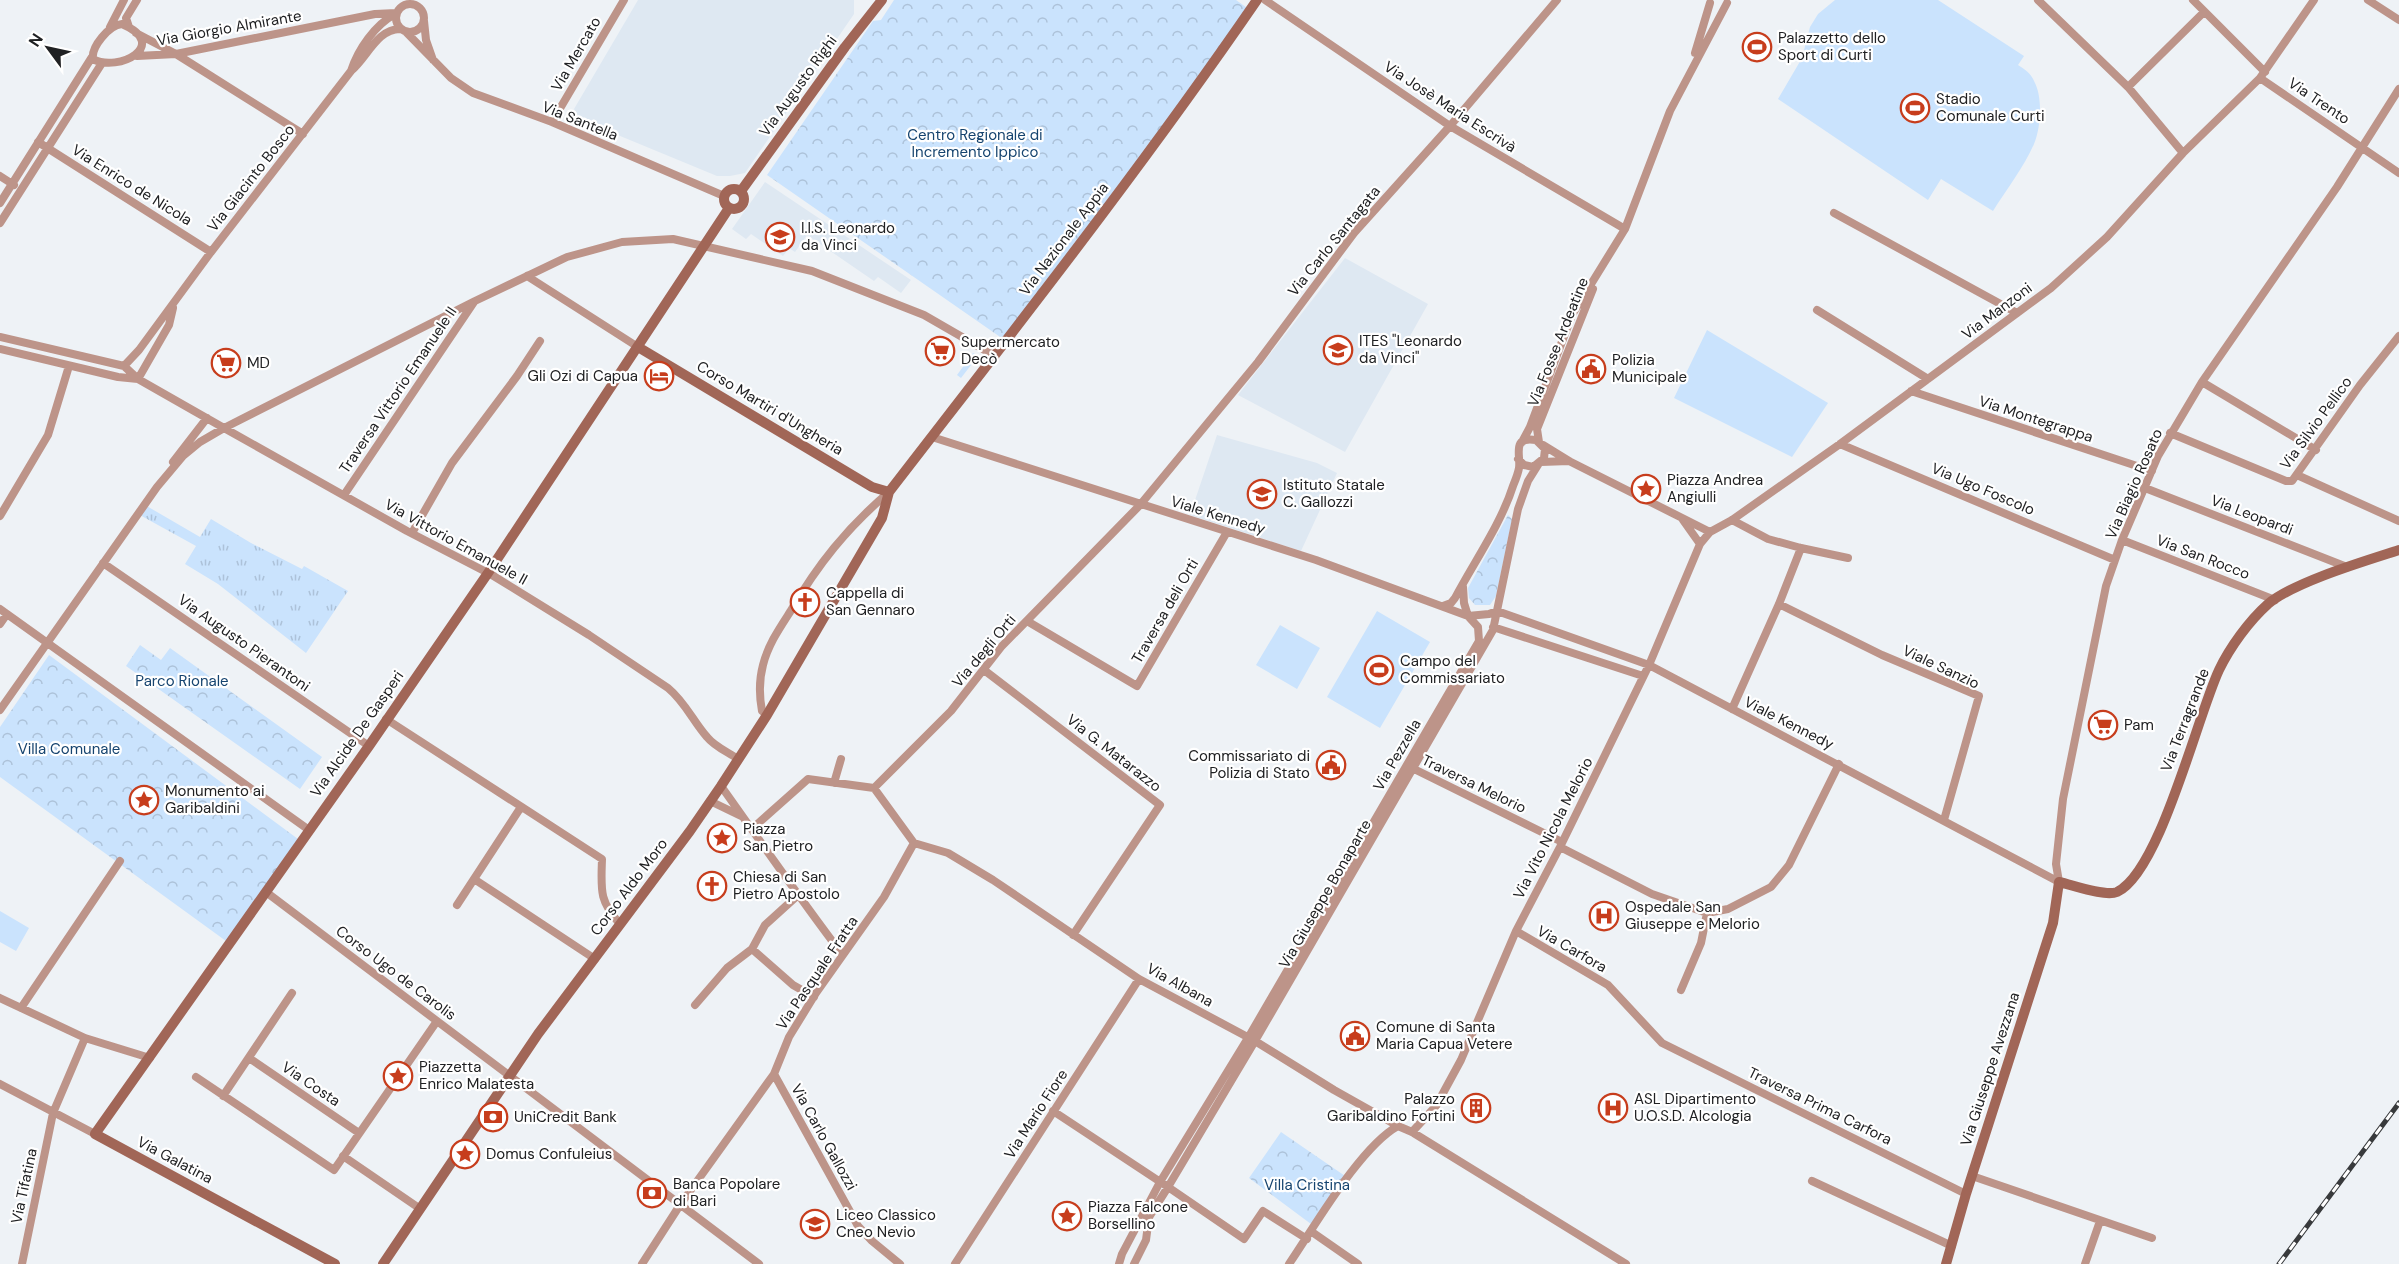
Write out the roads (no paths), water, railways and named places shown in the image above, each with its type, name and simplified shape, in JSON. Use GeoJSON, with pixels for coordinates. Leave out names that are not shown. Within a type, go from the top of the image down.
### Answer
{"type":"FeatureCollection","features":[{"type":"Feature","properties":{"kind":"main road","name":"Via Augusto Righi"},"geometry":{"type":"LineString","coordinates":[[741,191],[844,47],[882,0]]}},
{"type":"Feature","properties":{"kind":"main road","name":"Via Nazionale Appia"},"geometry":{"type":"LineString","coordinates":[[889,492],[995,356],[1257,0]]}},
{"type":"Feature","properties":{"kind":"main road"},"geometry":{"type":"LineString","coordinates":[[731,189],[741,191],[745,200],[742,206],[736,209],[729,208],[724,203],[724,196],[731,189]]}},
{"type":"Feature","properties":{"kind":"main road"},"geometry":{"type":"LineString","coordinates":[[638,347],[729,208]]}},
{"type":"Feature","properties":{"kind":"main road","name":"Corso Martiri d'Ungheria"},"geometry":{"type":"LineString","coordinates":[[638,347],[872,487],[889,492]]}},
{"type":"Feature","properties":{"kind":"main road","name":"Via Alcide De Gasperi"},"geometry":{"type":"LineString","coordinates":[[95,1134],[369,746],[488,573],[638,347]]}},
{"type":"Feature","properties":{"kind":"main road","name":"Corso Aldo Moro"},"geometry":{"type":"LineString","coordinates":[[383,1264],[509,1076],[721,786],[767,715],[882,518],[889,492]]}},
{"type":"Feature","properties":{"kind":"main road","name":"Via Terragrande"},"geometry":{"type":"LineString","coordinates":[[2059,882],[2106,894],[2116,892],[2132,881],[2147,858],[2162,823],[2220,669],[2245,630],[2275,600],[2306,583],[2399,550]]}},
{"type":"Feature","properties":{"kind":"main road","name":"Via Giuseppe Avezzana"},"geometry":{"type":"LineString","coordinates":[[1946,1264],[1966,1194],[2053,923],[2059,882]]}},
{"type":"Feature","properties":{"kind":"main road","name":"Via Galatina"},"geometry":{"type":"LineString","coordinates":[[95,1134],[335,1264]]}},
{"type":"Feature","properties":{"kind":"street"},"geometry":{"type":"LineString","coordinates":[[0,203],[92,57],[124,0]]}},
{"type":"Feature","properties":{"kind":"street"},"geometry":{"type":"LineString","coordinates":[[137,0],[126,18],[142,45],[137,56]]}},
{"type":"Feature","properties":{"kind":"street"},"geometry":{"type":"LineString","coordinates":[[423,0],[426,40],[433,60]]}},
{"type":"Feature","properties":{"kind":"street","name":"Via Mercato"},"geometry":{"type":"LineString","coordinates":[[552,122],[624,0]]}},
{"type":"Feature","properties":{"kind":"street","name":"Via Josè Maria Escrivà"},"geometry":{"type":"LineString","coordinates":[[1265,0],[1450,126],[1625,229]]}},
{"type":"Feature","properties":{"kind":"street","name":"Via Carlo Santagata"},"geometry":{"type":"LineString","coordinates":[[1140,505],[1258,362],[1354,233],[1450,126],[1557,0]]}},
{"type":"Feature","properties":{"kind":"street"},"geometry":{"type":"LineString","coordinates":[[2038,0],[2128,87],[2183,153]]}},
{"type":"Feature","properties":{"kind":"street","name":"Via Trento"},"geometry":{"type":"LineString","coordinates":[[2193,0],[2263,75],[2399,173]]}},
{"type":"Feature","properties":{"kind":"street","name":"Via Manzoni"},"geometry":{"type":"LineString","coordinates":[[1710,532],[1732,520],[1840,444],[2047,291],[2107,237],[2183,153],[2263,75],[2314,0]]}},
{"type":"Feature","properties":{"kind":"street"},"geometry":{"type":"LineString","coordinates":[[2368,0],[2399,20]]}},
{"type":"Feature","properties":{"kind":"street"},"geometry":{"type":"LineString","coordinates":[[1709,1],[1718,6],[1728,2]]}},
{"type":"Feature","properties":{"kind":"street","name":"Via Fosse Ardeatine"},"geometry":{"type":"LineString","coordinates":[[1690,70],[1709,1]]}},
{"type":"Feature","properties":{"kind":"street","name":"Via Fosse Ardeatine"},"geometry":{"type":"LineString","coordinates":[[1443,606],[1451,603],[1506,503],[1519,468],[1518,450],[1530,427],[1572,315],[1625,229],[1670,111],[1728,2]]}},
{"type":"Feature","properties":{"kind":"street"},"geometry":{"type":"LineString","coordinates":[[423,12],[405,3],[396,13],[396,21],[403,30],[415,32],[424,21]]}},
{"type":"Feature","properties":{"kind":"street"},"geometry":{"type":"LineString","coordinates":[[2128,87],[2204,12]]}},
{"type":"Feature","properties":{"kind":"street","name":"Via Giorgio Almirante"},"geometry":{"type":"LineString","coordinates":[[102,63],[137,56],[176,54],[375,14],[396,13]]}},
{"type":"Feature","properties":{"kind":"street","name":"Via Giacinto Bosco"},"geometry":{"type":"LineString","coordinates":[[351,71],[355,58],[378,27],[396,13]]}},
{"type":"Feature","properties":{"kind":"street"},"geometry":{"type":"LineString","coordinates":[[110,27],[122,24],[176,54],[303,134]]}},
{"type":"Feature","properties":{"kind":"street","name":"Via Santella"},"geometry":{"type":"LineString","coordinates":[[403,30],[451,78],[473,93],[552,122],[724,196]]}},
{"type":"Feature","properties":{"kind":"street","name":"Via Giacinto Bosco"},"geometry":{"type":"LineString","coordinates":[[124,366],[139,350],[211,252],[351,71],[361,63],[385,33],[403,30]]}},
{"type":"Feature","properties":{"kind":"street"},"geometry":{"type":"LineString","coordinates":[[0,223],[102,63],[92,57]]}},
{"type":"Feature","properties":{"kind":"street","name":"Via Biagio Rosato"},"geometry":{"type":"LineString","coordinates":[[2059,882],[2056,864],[2063,799],[2106,586],[2122,540],[2170,433],[2202,382],[2324,205],[2399,89]]}},
{"type":"Feature","properties":{"kind":"street","name":"Via Enrico de Nicola"},"geometry":{"type":"LineString","coordinates":[[38,142],[211,252]]}},
{"type":"Feature","properties":{"kind":"street"},"geometry":{"type":"LineString","coordinates":[[0,177],[21,190]]}},
{"type":"Feature","properties":{"kind":"street"},"geometry":{"type":"LineString","coordinates":[[1834,213],[2017,313]]}},
{"type":"Feature","properties":{"kind":"street"},"geometry":{"type":"LineString","coordinates":[[0,710],[167,474],[200,442],[475,301],[567,258],[621,242],[674,239],[704,245],[812,271],[924,315],[995,356]]}},
{"type":"Feature","properties":{"kind":"street","name":"Via Fosse Ardeatine"},"geometry":{"type":"LineString","coordinates":[[1497,611],[1518,509],[1528,481],[1545,454],[1537,429],[1585,306],[1609,253]]}},
{"type":"Feature","properties":{"kind":"street"},"geometry":{"type":"LineString","coordinates":[[527,276],[638,347]]}},
{"type":"Feature","properties":{"kind":"street","name":"Traversa Vittorio Emanuele II"},"geometry":{"type":"LineString","coordinates":[[344,495],[475,301]]}},
{"type":"Feature","properties":{"kind":"street","name":"Via Giacinto Bosco"},"geometry":{"type":"LineString","coordinates":[[138,379],[169,325],[174,303]]}},
{"type":"Feature","properties":{"kind":"street"},"geometry":{"type":"LineString","coordinates":[[1817,310],[1928,379]]}},
{"type":"Feature","properties":{"kind":"street","name":"Via Silvio Pellico"},"geometry":{"type":"LineString","coordinates":[[2170,433],[2286,481],[2292,481],[2360,385],[2399,336]]}},
{"type":"Feature","properties":{"kind":"street"},"geometry":{"type":"LineString","coordinates":[[0,338],[124,366]]}},
{"type":"Feature","properties":{"kind":"street"},"geometry":{"type":"LineString","coordinates":[[412,533],[452,463],[517,376],[540,340]]}},
{"type":"Feature","properties":{"kind":"street","name":"Via Vittorio Emanuele II"},"geometry":{"type":"LineString","coordinates":[[0,349],[118,377],[138,379]]}},
{"type":"Feature","properties":{"kind":"street"},"geometry":{"type":"LineString","coordinates":[[0,516],[48,435],[69,366]]}},
{"type":"Feature","properties":{"kind":"street","name":"Via Vittorio Emanuele II"},"geometry":{"type":"LineString","coordinates":[[124,366],[138,379],[412,533],[488,573],[589,635],[669,688],[706,736],[714,744],[738,759]]}},
{"type":"Feature","properties":{"kind":"street"},"geometry":{"type":"LineString","coordinates":[[2202,382],[2316,450]]}},
{"type":"Feature","properties":{"kind":"street","name":"Via Montegrappa"},"geometry":{"type":"LineString","coordinates":[[1911,391],[2152,471]]}},
{"type":"Feature","properties":{"kind":"street"},"geometry":{"type":"LineString","coordinates":[[167,474],[179,452],[207,418]]}},
{"type":"Feature","properties":{"kind":"street","name":"Viale Kennedy"},"geometry":{"type":"LineString","coordinates":[[932,437],[1316,560],[1468,616]]}},
{"type":"Feature","properties":{"kind":"street"},"geometry":{"type":"LineString","coordinates":[[1522,442],[1531,439],[1541,443],[1569,461],[1710,532]]}},
{"type":"Feature","properties":{"kind":"street","name":"Via Ugo Foscolo"},"geometry":{"type":"LineString","coordinates":[[1840,444],[2115,560]]}},
{"type":"Feature","properties":{"kind":"street"},"geometry":{"type":"LineString","coordinates":[[1518,459],[1529,467],[1569,461]]}},
{"type":"Feature","properties":{"kind":"street"},"geometry":{"type":"LineString","coordinates":[[2297,475],[2399,521]]}},
{"type":"Feature","properties":{"kind":"street","name":"Via Leopardi"},"geometry":{"type":"LineString","coordinates":[[2145,488],[2349,567]]}},
{"type":"Feature","properties":{"kind":"street"},"geometry":{"type":"LineString","coordinates":[[767,715],[762,711],[760,682],[762,667],[772,641],[823,559],[872,506],[889,492]]}},
{"type":"Feature","properties":{"kind":"street"},"geometry":{"type":"LineString","coordinates":[[1506,503],[1514,504],[1518,509]]}},
{"type":"Feature","properties":{"kind":"street","name":"Via degli Orti"},"geometry":{"type":"LineString","coordinates":[[874,788],[951,711],[1001,647],[1140,505]]}},
{"type":"Feature","properties":{"kind":"street"},"geometry":{"type":"LineString","coordinates":[[1683,519],[1700,544]]}},
{"type":"Feature","properties":{"kind":"street"},"geometry":{"type":"LineString","coordinates":[[1732,520],[1768,539],[1848,558]]}},
{"type":"Feature","properties":{"kind":"street","name":"Traversa deli Orti"},"geometry":{"type":"LineString","coordinates":[[1027,621],[1137,686],[1227,532]]}},
{"type":"Feature","properties":{"kind":"street","name":"Via Vito Nicola Melorio"},"geometry":{"type":"LineString","coordinates":[[1413,1132],[1436,1106],[1461,1060],[1516,932],[1643,676],[1700,544],[1710,532]]}},
{"type":"Feature","properties":{"kind":"street","name":"Via San Rocco"},"geometry":{"type":"LineString","coordinates":[[2122,540],[2275,600]]}},
{"type":"Feature","properties":{"kind":"street"},"geometry":{"type":"LineString","coordinates":[[1732,709],[1779,604],[1801,548]]}},
{"type":"Feature","properties":{"kind":"street","name":"Via Augusto Pierantoni"},"geometry":{"type":"LineString","coordinates":[[103,562],[369,746]]}},
{"type":"Feature","properties":{"kind":"street"},"geometry":{"type":"LineString","coordinates":[[1463,583],[1464,603],[1468,616],[1497,611]]}},
{"type":"Feature","properties":{"kind":"street","name":"Viale Sanzio"},"geometry":{"type":"LineString","coordinates":[[1779,604],[1882,655],[1979,696],[1944,820]]}},
{"type":"Feature","properties":{"kind":"street"},"geometry":{"type":"LineString","coordinates":[[0,609],[309,830]]}},
{"type":"Feature","properties":{"kind":"street"},"geometry":{"type":"LineString","coordinates":[[1409,767],[1493,627],[1497,611]]}},
{"type":"Feature","properties":{"kind":"street","name":"Viale Kennedy"},"geometry":{"type":"LineString","coordinates":[[1497,611],[1648,665],[2059,882]]}},
{"type":"Feature","properties":{"kind":"street"},"geometry":{"type":"LineString","coordinates":[[0,624],[8,614]]}},
{"type":"Feature","properties":{"kind":"street","name":"Via Pezzella"},"geometry":{"type":"LineString","coordinates":[[1252,1039],[1409,767],[1479,640],[1478,627],[1468,616]]}},
{"type":"Feature","properties":{"kind":"street"},"geometry":{"type":"LineString","coordinates":[[1493,627],[1643,676]]}},
{"type":"Feature","properties":{"kind":"street","name":"Via G. Matarazzo"},"geometry":{"type":"LineString","coordinates":[[984,670],[1160,806],[1073,935]]}},
{"type":"Feature","properties":{"kind":"street"},"geometry":{"type":"LineString","coordinates":[[386,719],[602,859],[602,886],[606,908],[620,924]]}},
{"type":"Feature","properties":{"kind":"street"},"geometry":{"type":"LineString","coordinates":[[834,783],[842,759]]}},
{"type":"Feature","properties":{"kind":"street"},"geometry":{"type":"LineString","coordinates":[[1681,990],[1701,943],[1707,913],[1728,909],[1771,887],[1789,865],[1839,764]]}},
{"type":"Feature","properties":{"kind":"street","name":"Traversa Melorio"},"geometry":{"type":"LineString","coordinates":[[1409,767],[1652,894],[1707,913]]}},
{"type":"Feature","properties":{"kind":"street"},"geometry":{"type":"LineString","coordinates":[[753,828],[808,779],[874,788],[914,843]]}},
{"type":"Feature","properties":{"kind":"street"},"geometry":{"type":"LineString","coordinates":[[721,786],[753,828],[797,896],[842,954]]}},
{"type":"Feature","properties":{"kind":"street"},"geometry":{"type":"LineString","coordinates":[[710,801],[743,817]]}},
{"type":"Feature","properties":{"kind":"street"},"geometry":{"type":"LineString","coordinates":[[457,905],[521,807]]}},
{"type":"Feature","properties":{"kind":"street","name":"Via Albana"},"geometry":{"type":"LineString","coordinates":[[914,843],[948,853],[993,880],[1139,979],[1252,1039],[1398,1126],[1413,1132],[1626,1264]]}},
{"type":"Feature","properties":{"kind":"street","name":"Via Pasquale Fratta"},"geometry":{"type":"LineString","coordinates":[[642,1264],[680,1205],[774,1074],[789,1037],[842,954],[884,897],[914,843]]}},
{"type":"Feature","properties":{"kind":"street"},"geometry":{"type":"LineString","coordinates":[[21,1008],[120,861]]}},
{"type":"Feature","properties":{"kind":"street"},"geometry":{"type":"LineString","coordinates":[[474,879],[595,959]]}},
{"type":"Feature","properties":{"kind":"street","name":"Corso Ugo de Carolis"},"geometry":{"type":"LineString","coordinates":[[266,892],[759,1264]]}},
{"type":"Feature","properties":{"kind":"street"},"geometry":{"type":"LineString","coordinates":[[695,1005],[726,968],[752,949],[765,925],[797,896]]}},
{"type":"Feature","properties":{"kind":"street","name":"Via Carfora"},"geometry":{"type":"LineString","coordinates":[[1516,932],[1608,985],[1662,1043]]}},
{"type":"Feature","properties":{"kind":"street"},"geometry":{"type":"LineString","coordinates":[[752,949],[793,985],[814,997]]}},
{"type":"Feature","properties":{"kind":"street","name":"Via Mario Fiore"},"geometry":{"type":"LineString","coordinates":[[955,1264],[1139,979]]}},
{"type":"Feature","properties":{"kind":"street"},"geometry":{"type":"LineString","coordinates":[[223,1096],[292,993]]}},
{"type":"Feature","properties":{"kind":"street"},"geometry":{"type":"LineString","coordinates":[[0,998],[85,1038],[150,1058]]}},
{"type":"Feature","properties":{"kind":"street"},"geometry":{"type":"LineString","coordinates":[[196,1077],[334,1170],[437,1021]]}},
{"type":"Feature","properties":{"kind":"street","name":"Via Tifatina"},"geometry":{"type":"LineString","coordinates":[[22,1264],[53,1113],[85,1038]]}},
{"type":"Feature","properties":{"kind":"street"},"geometry":{"type":"LineString","coordinates":[[1119,1264],[1160,1182],[1252,1039]]}},
{"type":"Feature","properties":{"kind":"street"},"geometry":{"type":"LineString","coordinates":[[1134,1264],[1146,1240],[1149,1217],[1170,1188],[1252,1039]]}},
{"type":"Feature","properties":{"kind":"street","name":"Traversa Prima Carfora"},"geometry":{"type":"LineString","coordinates":[[1662,1043],[1966,1194]]}},
{"type":"Feature","properties":{"kind":"street","name":"Via Costa"},"geometry":{"type":"LineString","coordinates":[[249,1058],[359,1133]]}},
{"type":"Feature","properties":{"kind":"street","name":"Via Carlo Gallozzi"},"geometry":{"type":"LineString","coordinates":[[774,1074],[858,1226],[900,1264]]}},
{"type":"Feature","properties":{"kind":"street","name":"Via Galatina"},"geometry":{"type":"LineString","coordinates":[[0,1084],[95,1134]]}},
{"type":"Feature","properties":{"kind":"street"},"geometry":{"type":"LineString","coordinates":[[1053,1111],[1244,1239],[1263,1211],[1358,1264]]}},
{"type":"Feature","properties":{"kind":"street"},"geometry":{"type":"LineString","coordinates":[[1289,1264],[1349,1176],[1384,1134],[1398,1126]]}},
{"type":"Feature","properties":{"kind":"street"},"geometry":{"type":"LineString","coordinates":[[343,1156],[419,1208]]}},
{"type":"Feature","properties":{"kind":"street"},"geometry":{"type":"LineString","coordinates":[[1972,1176],[2152,1238]]}},
{"type":"Feature","properties":{"kind":"street"},"geometry":{"type":"LineString","coordinates":[[1812,1181],[1952,1246]]}},
{"type":"Feature","properties":{"kind":"street"},"geometry":{"type":"LineString","coordinates":[[2085,1264],[2100,1221]]}},
{"type":"Feature","properties":{"kind":"street"},"geometry":{"type":"LineString","coordinates":[[1133,1235],[1146,1240]]}},
{"type":"Feature","properties":{"kind":"railway"},"geometry":{"type":"LineString","coordinates":[[2279,1264],[2399,1103]]}},
{"type":"Feature","properties":{"kind":"place","name":"Palazzetto dello Sport di Curti"},"geometry":{"type":"Point","coordinates":[1757,47]}},
{"type":"Feature","properties":{"kind":"place","name":"Stadio Comunale Curti"},"geometry":{"type":"Point","coordinates":[1915,108]}},
{"type":"Feature","properties":{"kind":"place","name":"I.I.S. Leonardo da Vinci"},"geometry":{"type":"Point","coordinates":[780,237]}},
{"type":"Feature","properties":{"kind":"place","name":"ITES \"Leonardo da Vinci\""},"geometry":{"type":"Point","coordinates":[1338,350]}},
{"type":"Feature","properties":{"kind":"place","name":"Supermercato Decò"},"geometry":{"type":"Point","coordinates":[940,351]}},
{"type":"Feature","properties":{"kind":"place","name":"MD"},"geometry":{"type":"Point","coordinates":[226,363]}},
{"type":"Feature","properties":{"kind":"place","name":"Polizia Municipale"},"geometry":{"type":"Point","coordinates":[1591,369]}},
{"type":"Feature","properties":{"kind":"place","name":"Gli Ozi di Capua"},"geometry":{"type":"Point","coordinates":[659,376]}},
{"type":"Feature","properties":{"kind":"place","name":"Piazza Andrea Angiulli"},"geometry":{"type":"Point","coordinates":[1646,489]}},
{"type":"Feature","properties":{"kind":"place","name":"Istituto Statale C. Gallozzi"},"geometry":{"type":"Point","coordinates":[1262,494]}},
{"type":"Feature","properties":{"kind":"place","name":"Cappella di San Gennaro"},"geometry":{"type":"Point","coordinates":[805,602]}},
{"type":"Feature","properties":{"kind":"place","name":"Campo del Commissariato"},"geometry":{"type":"Point","coordinates":[1379,670]}},
{"type":"Feature","properties":{"kind":"place","name":"Pam"},"geometry":{"type":"Point","coordinates":[2103,725]}},
{"type":"Feature","properties":{"kind":"place","name":"Commissariato di Polizia di Stato"},"geometry":{"type":"Point","coordinates":[1331,765]}},
{"type":"Feature","properties":{"kind":"place","name":"Monumento ai Garibaldini"},"geometry":{"type":"Point","coordinates":[144,800]}},
{"type":"Feature","properties":{"kind":"place","name":"Piazza San Pietro"},"geometry":{"type":"Point","coordinates":[722,838]}},
{"type":"Feature","properties":{"kind":"place","name":"Chiesa di San Pietro Apostolo"},"geometry":{"type":"Point","coordinates":[712,886]}},
{"type":"Feature","properties":{"kind":"place","name":"Ospedale San Giuseppe e Melorio"},"geometry":{"type":"Point","coordinates":[1604,916]}},
{"type":"Feature","properties":{"kind":"place","name":"Comune di Santa Maria Capua Vetere"},"geometry":{"type":"Point","coordinates":[1355,1036]}},
{"type":"Feature","properties":{"kind":"place","name":"Piazzetta Enrico Malatesta"},"geometry":{"type":"Point","coordinates":[398,1076]}},
{"type":"Feature","properties":{"kind":"place","name":"Palazzo Garibaldino Fortini"},"geometry":{"type":"Point","coordinates":[1476,1108]}},
{"type":"Feature","properties":{"kind":"place","name":"ASL Dipartimento U.O.S.D. Alcologia"},"geometry":{"type":"Point","coordinates":[1613,1108]}},
{"type":"Feature","properties":{"kind":"place","name":"UniCredit Bank"},"geometry":{"type":"Point","coordinates":[493,1117]}},
{"type":"Feature","properties":{"kind":"place","name":"Domus Confuleius"},"geometry":{"type":"Point","coordinates":[465,1154]}},
{"type":"Feature","properties":{"kind":"place","name":"Banca Popolare di Bari"},"geometry":{"type":"Point","coordinates":[652,1193]}},
{"type":"Feature","properties":{"kind":"place","name":"Piazza Falcone Borsellino"},"geometry":{"type":"Point","coordinates":[1067,1216]}},
{"type":"Feature","properties":{"kind":"place","name":"Liceo Classico Cneo Nevio"},"geometry":{"type":"Point","coordinates":[815,1224]}},
{"type":"Feature","properties":{"kind":"park label","name":"Centro Regionale di Incremento Ippico"},"geometry":{"type":"Point","coordinates":[975,144]}},
{"type":"Feature","properties":{"kind":"park label","name":"Parco Rionale"},"geometry":{"type":"Point","coordinates":[182,681]}},
{"type":"Feature","properties":{"kind":"park label","name":"Villa Comunale"},"geometry":{"type":"Point","coordinates":[69,749]}},
{"type":"Feature","properties":{"kind":"park label","name":"Villa Cristina"},"geometry":{"type":"Point","coordinates":[1307,1185]}}]}
